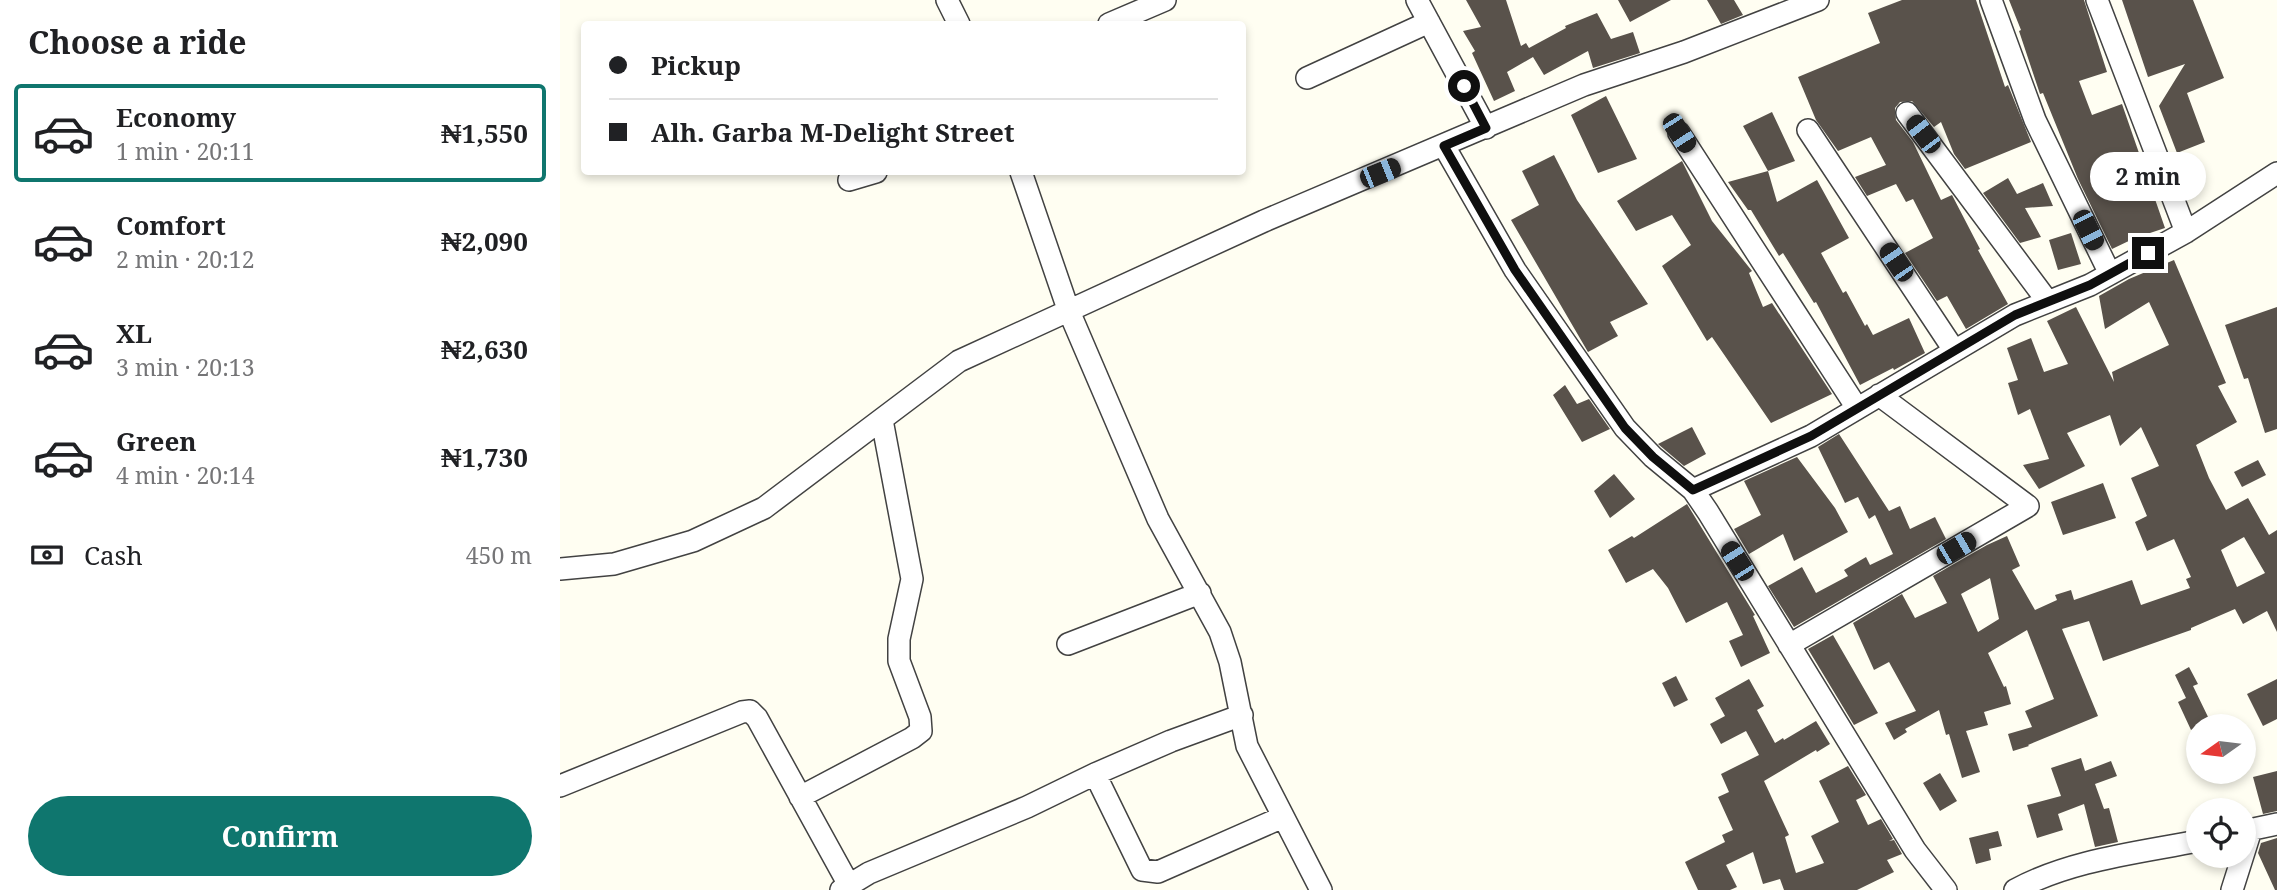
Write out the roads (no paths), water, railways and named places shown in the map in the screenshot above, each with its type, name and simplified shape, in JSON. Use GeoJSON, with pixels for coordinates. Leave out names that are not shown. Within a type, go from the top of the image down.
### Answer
{"type":"FeatureCollection","features":[{"type":"Feature","properties":{"kind":"street"},"geometry":{"type":"LineString","coordinates":[[947,0],[958,21]]}},
{"type":"Feature","properties":{"kind":"street"},"geometry":{"type":"LineString","coordinates":[[1116,21],[1165,0]]}},
{"type":"Feature","properties":{"kind":"street"},"geometry":{"type":"LineString","coordinates":[[1417,0],[1486,128]]}},
{"type":"Feature","properties":{"kind":"street"},"geometry":{"type":"LineString","coordinates":[[560,569],[614,564],[693,541],[764,508],[959,361],[1264,221],[1584,85],[1684,52],[1777,7],[1818,0]]}},
{"type":"Feature","properties":{"kind":"street"},"geometry":{"type":"LineString","coordinates":[[1991,0],[2035,120],[2110,274]]}},
{"type":"Feature","properties":{"kind":"street"},"geometry":{"type":"LineString","coordinates":[[2097,0],[2186,232]]}},
{"type":"Feature","properties":{"kind":"street"},"geometry":{"type":"LineString","coordinates":[[1307,78],[1429,22]]}},
{"type":"Feature","properties":{"kind":"street"},"geometry":{"type":"LineString","coordinates":[[1907,113],[2048,302]]}},
{"type":"Feature","properties":{"kind":"street"},"geometry":{"type":"LineString","coordinates":[[1808,130],[1954,350]]}},
{"type":"Feature","properties":{"kind":"street"},"geometry":{"type":"LineString","coordinates":[[1679,133],[1857,408]]}},
{"type":"Feature","properties":{"kind":"street"},"geometry":{"type":"LineString","coordinates":[[1444,146],[1515,270],[1625,428],[1653,457],[1693,490],[1915,850],[1946,890]]}},
{"type":"Feature","properties":{"kind":"street"},"geometry":{"type":"LineString","coordinates":[[1693,490],[1811,436],[2015,315],[2090,285],[2186,232],[2277,173]]}},
{"type":"Feature","properties":{"kind":"street"},"geometry":{"type":"LineString","coordinates":[[849,180],[866,175]]}},
{"type":"Feature","properties":{"kind":"street"},"geometry":{"type":"LineString","coordinates":[[1022,175],[1068,309],[1158,519],[1220,632],[1242,715],[1247,746],[1321,890]]}},
{"type":"Feature","properties":{"kind":"street"},"geometry":{"type":"LineString","coordinates":[[1789,645],[2028,506],[1880,395]]}},
{"type":"Feature","properties":{"kind":"street"},"geometry":{"type":"LineString","coordinates":[[800,796],[921,731],[920,717],[900,661],[900,639],[912,579],[882,419]]}},
{"type":"Feature","properties":{"kind":"street"},"geometry":{"type":"LineString","coordinates":[[1068,644],[1200,593]]}},
{"type":"Feature","properties":{"kind":"street"},"geometry":{"type":"LineString","coordinates":[[560,786],[741,712],[750,711],[757,718],[800,796],[845,888],[869,873],[1027,807],[1095,774],[1171,741],[1242,715]]}},
{"type":"Feature","properties":{"kind":"street"},"geometry":{"type":"LineString","coordinates":[[1095,774],[1142,870],[1158,872],[1283,817]]}},
{"type":"Feature","properties":{"kind":"street"},"geometry":{"type":"LineString","coordinates":[[2256,828],[2277,824]]}},
{"type":"Feature","properties":{"kind":"street"},"geometry":{"type":"LineString","coordinates":[[2015,890],[2043,877],[2095,861],[2186,843]]}},
{"type":"Feature","properties":{"kind":"street"},"geometry":{"type":"LineString","coordinates":[[2232,890],[2238,868]]}}]}
